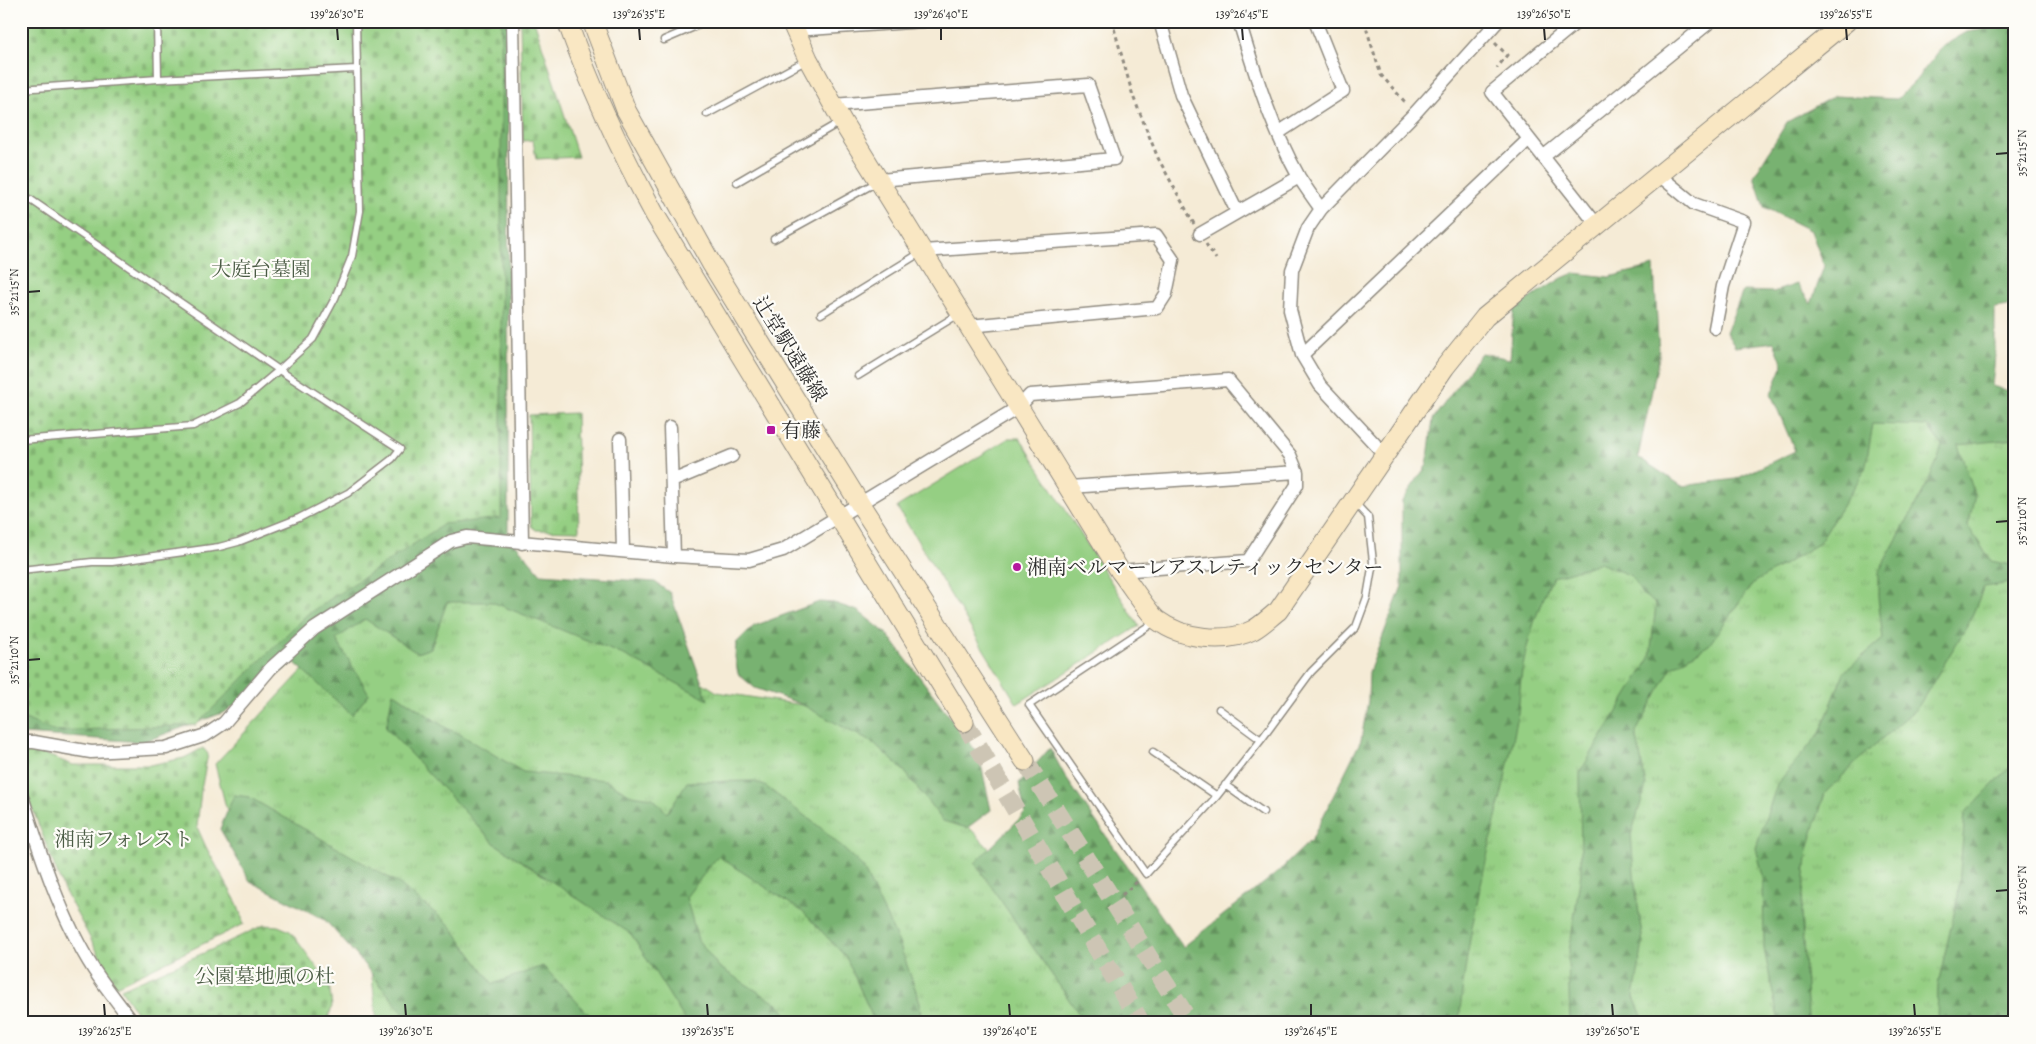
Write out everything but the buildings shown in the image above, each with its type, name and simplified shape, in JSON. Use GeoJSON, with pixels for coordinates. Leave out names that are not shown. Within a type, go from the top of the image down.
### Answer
{"type":"FeatureCollection","features":[{"type":"Feature","properties":{"kind":"street"},"geometry":{"type":"LineString","coordinates":[[513,21],[522,543]]}},
{"type":"Feature","properties":{"kind":"street"},"geometry":{"type":"LineString","coordinates":[[567,21],[579,56],[604,114],[655,215],[964,722]]}},
{"type":"Feature","properties":{"kind":"street","name":"辻堂駅遠藤線"},"geometry":{"type":"LineString","coordinates":[[592,21],[626,110],[711,263],[860,504],[1025,761]]}},
{"type":"Feature","properties":{"kind":"street"},"geometry":{"type":"LineString","coordinates":[[924,21],[793,26],[808,59],[838,113],[1120,571],[1157,620],[1185,634],[1211,638],[1233,637],[1254,630],[1278,611],[1445,367],[1485,317],[1847,21]]}},
{"type":"Feature","properties":{"kind":"street"},"geometry":{"type":"LineString","coordinates":[[1160,21],[1181,95],[1237,212]]}},
{"type":"Feature","properties":{"kind":"street"},"geometry":{"type":"LineString","coordinates":[[1240,21],[1253,68],[1278,133],[1299,177],[1321,209]]}},
{"type":"Feature","properties":{"kind":"street"},"geometry":{"type":"LineString","coordinates":[[1278,133],[1343,91],[1315,21]]}},
{"type":"Feature","properties":{"kind":"street"},"geometry":{"type":"LineString","coordinates":[[1385,455],[1320,386],[1302,355],[1290,310],[1292,270],[1308,228],[1321,209],[1415,113],[1498,21]]}},
{"type":"Feature","properties":{"kind":"street"},"geometry":{"type":"LineString","coordinates":[[1578,21],[1492,92],[1597,225]]}},
{"type":"Feature","properties":{"kind":"street"},"geometry":{"type":"LineString","coordinates":[[1543,157],[1711,21]]}},
{"type":"Feature","properties":{"kind":"street"},"geometry":{"type":"LineString","coordinates":[[838,113],[1088,85],[1114,159],[880,180]]}},
{"type":"Feature","properties":{"kind":"street"},"geometry":{"type":"LineString","coordinates":[[1302,355],[1528,139]]}},
{"type":"Feature","properties":{"kind":"street"},"geometry":{"type":"LineString","coordinates":[[1659,174],[1694,204],[1744,222],[1723,286],[1714,328]]}},
{"type":"Feature","properties":{"kind":"street"},"geometry":{"type":"LineString","coordinates":[[1200,234],[1299,177]]}},
{"type":"Feature","properties":{"kind":"street"},"geometry":{"type":"LineString","coordinates":[[923,251],[1156,235],[1173,260],[1166,294],[1156,308],[965,319]]}},
{"type":"Feature","properties":{"kind":"street"},"geometry":{"type":"LineString","coordinates":[[21,742],[34,742],[91,752],[166,748],[206,735],[224,723],[272,668],[314,629],[451,541],[467,537],[674,556],[749,560],[783,550],[1018,406],[1030,395],[1228,380],[1290,455],[1297,472],[1298,485],[1248,561],[1120,571]]}},
{"type":"Feature","properties":{"kind":"street"},"geometry":{"type":"LineString","coordinates":[[670,428],[674,556]]}},
{"type":"Feature","properties":{"kind":"street"},"geometry":{"type":"LineString","coordinates":[[620,439],[623,551]]}},
{"type":"Feature","properties":{"kind":"street"},"geometry":{"type":"LineString","coordinates":[[672,482],[732,456]]}},
{"type":"Feature","properties":{"kind":"street"},"geometry":{"type":"LineString","coordinates":[[1069,487],[1297,472]]}},
{"type":"Feature","properties":{"kind":"street"},"geometry":{"type":"LineString","coordinates":[[21,793],[41,854],[69,924],[94,970],[133,1023]]}},
{"type":"Feature","properties":{"kind":"lane"},"geometry":{"type":"LineString","coordinates":[[157,21],[158,79]]}},
{"type":"Feature","properties":{"kind":"lane"},"geometry":{"type":"LineString","coordinates":[[21,440],[193,426],[240,403],[313,339],[335,298],[352,256],[360,211],[356,21]]}},
{"type":"Feature","properties":{"kind":"lane"},"geometry":{"type":"LineString","coordinates":[[664,40],[708,21]]}},
{"type":"Feature","properties":{"kind":"lane"},"geometry":{"type":"LineString","coordinates":[[707,114],[808,59]]}},
{"type":"Feature","properties":{"kind":"lane"},"geometry":{"type":"LineString","coordinates":[[21,90],[158,79],[356,69]]}},
{"type":"Feature","properties":{"kind":"lane"},"geometry":{"type":"LineString","coordinates":[[737,182],[838,113]]}},
{"type":"Feature","properties":{"kind":"lane"},"geometry":{"type":"LineString","coordinates":[[774,239],[880,180]]}},
{"type":"Feature","properties":{"kind":"lane"},"geometry":{"type":"LineString","coordinates":[[21,193],[279,370],[400,449],[392,459],[348,493],[299,518],[238,542],[219,547],[112,562],[92,562],[21,570]]}},
{"type":"Feature","properties":{"kind":"lane"},"geometry":{"type":"LineString","coordinates":[[821,314],[923,251]]}},
{"type":"Feature","properties":{"kind":"lane"},"geometry":{"type":"LineString","coordinates":[[858,376],[965,319]]}},
{"type":"Feature","properties":{"kind":"lane"},"geometry":{"type":"LineString","coordinates":[[1157,620],[1029,705],[1146,874],[1217,796],[1311,672],[1356,627],[1368,597],[1373,562],[1368,517],[1354,501]]}},
{"type":"Feature","properties":{"kind":"lane"},"geometry":{"type":"LineString","coordinates":[[1219,709],[1261,740]]}},
{"type":"Feature","properties":{"kind":"lane"},"geometry":{"type":"LineString","coordinates":[[1153,752],[1217,796]]}},
{"type":"Feature","properties":{"kind":"lane"},"geometry":{"type":"LineString","coordinates":[[1225,785],[1263,812]]}},
{"type":"Feature","properties":{"kind":"path"},"geometry":{"type":"LineString","coordinates":[[1112,21],[1133,96],[1158,158],[1216,259]]}},
{"type":"Feature","properties":{"kind":"path"},"geometry":{"type":"LineString","coordinates":[[1364,21],[1381,75],[1406,103]]}},
{"type":"Feature","properties":{"kind":"path"},"geometry":{"type":"LineString","coordinates":[[1487,33],[1507,55],[1496,70]]}},
{"type":"Feature","properties":{"kind":"path"},"geometry":{"type":"LineString","coordinates":[[1122,895],[1146,874]]}},
{"type":"Feature","properties":{"kind":"green space","name":"大庭台墓園"},"geometry":{"type":"Polygon","coordinates":[[[21,21],[501,21],[501,518],[444,524],[306,615],[196,725],[53,731],[21,717],[21,21]]]}},
{"type":"Feature","properties":{"kind":"green space"},"geometry":{"type":"Polygon","coordinates":[[[479,21],[509,21],[508,535],[541,574],[655,582],[670,593],[708,700],[626,656],[492,602],[447,602],[431,648],[417,653],[365,619],[336,639],[369,694],[352,715],[294,662],[225,712],[143,742],[23,734],[21,690],[479,21]]]}},
{"type":"Feature","properties":{"kind":"green space"},"geometry":{"type":"Polygon","coordinates":[[[520,22],[535,23],[578,157],[536,159],[533,140],[523,141],[520,22]]]}},
{"type":"Feature","properties":{"kind":"green space"},"geometry":{"type":"Polygon","coordinates":[[[2014,25],[2015,305],[1995,308],[1995,356],[1992,386],[2015,393],[2015,439],[1958,445],[1975,495],[1968,526],[1991,561],[2015,566],[2015,586],[2011,583],[1984,587],[1969,623],[1918,707],[1869,750],[1825,793],[1808,849],[1801,912],[1808,1017],[1811,1023],[1779,1023],[1764,949],[1763,876],[1756,848],[1777,784],[1820,733],[1844,672],[1883,639],[1878,597],[1878,573],[1925,488],[1942,445],[1927,426],[1873,424],[1865,470],[1818,544],[1752,584],[1709,645],[1671,668],[1636,732],[1646,786],[1631,835],[1643,943],[1634,997],[1645,1023],[1570,1023],[1568,958],[1581,873],[1580,772],[1650,658],[1656,604],[1642,594],[1631,576],[1600,563],[1553,577],[1538,610],[1530,635],[1521,677],[1517,720],[1469,946],[1459,1023],[1085,1023],[975,863],[1025,813],[1019,783],[1050,748],[1066,778],[1183,947],[1278,872],[1312,839],[1361,740],[1368,701],[1369,672],[1402,586],[1402,501],[1427,465],[1433,419],[1481,353],[1510,359],[1514,308],[1562,278],[1574,273],[1609,277],[1654,266],[1659,357],[1638,457],[1682,486],[1736,479],[1795,451],[1771,394],[1783,365],[1774,342],[1735,347],[1726,332],[1743,291],[1773,292],[1797,284],[1811,304],[1824,266],[1811,231],[1764,207],[1754,176],[1787,122],[1834,96],[1897,99],[1916,80],[1943,46],[1967,32],[2014,25]]]}},
{"type":"Feature","properties":{"kind":"green space"},"geometry":{"type":"Polygon","coordinates":[[[1862,408],[2015,431],[2015,1023],[1304,1023],[1513,562],[1671,563],[1862,408]]]}},
{"type":"Feature","properties":{"kind":"green space"},"geometry":{"type":"Polygon","coordinates":[[[576,413],[579,531],[536,530],[531,526],[529,415],[576,413]]]}},
{"type":"Feature","properties":{"kind":"green space","name":"湘南ベルマーレアスレティックセンター"},"geometry":{"type":"Polygon","coordinates":[[[1009,438],[1020,438],[1139,626],[1017,704],[897,507],[1009,438]]]}},
{"type":"Feature","properties":{"kind":"green space"},"geometry":{"type":"Polygon","coordinates":[[[449,560],[631,637],[717,692],[861,714],[1005,865],[1101,1023],[377,1023],[367,930],[240,862],[215,764],[331,640],[449,560]]]}},
{"type":"Feature","properties":{"kind":"green space"},"geometry":{"type":"Polygon","coordinates":[[[819,602],[834,603],[858,611],[887,634],[979,755],[991,810],[967,828],[943,821],[905,772],[876,745],[801,704],[755,688],[738,674],[735,657],[736,643],[754,626],[819,602]]]}},
{"type":"Feature","properties":{"kind":"green space"},"geometry":{"type":"Polygon","coordinates":[[[393,692],[448,729],[458,733],[523,772],[605,780],[631,795],[653,798],[667,813],[687,782],[753,781],[765,786],[821,828],[862,866],[899,943],[920,1002],[921,1023],[875,1023],[846,957],[803,912],[718,856],[686,897],[698,940],[719,967],[779,1005],[794,1023],[687,1023],[631,934],[494,843],[386,728],[393,692]]]}},
{"type":"Feature","properties":{"kind":"green space","name":"湘南フォレスト"},"geometry":{"type":"Polygon","coordinates":[[[203,748],[208,754],[201,790],[197,827],[237,903],[244,924],[116,986],[63,888],[21,779],[21,754],[31,749],[73,765],[150,765],[184,758],[203,748]]]}},
{"type":"Feature","properties":{"kind":"green space"},"geometry":{"type":"Polygon","coordinates":[[[2015,762],[2015,1023],[1937,1023],[1938,984],[1958,896],[1965,813],[2015,762]]]}},
{"type":"Feature","properties":{"kind":"green space"},"geometry":{"type":"Polygon","coordinates":[[[234,795],[249,797],[398,883],[450,925],[493,984],[543,966],[597,1023],[411,1023],[358,957],[325,920],[250,881],[220,829],[234,795]]]}},
{"type":"Feature","properties":{"kind":"green space","name":"公園墓地風の杜"},"geometry":{"type":"Polygon","coordinates":[[[264,925],[278,926],[290,931],[329,984],[332,1006],[327,1023],[143,1023],[121,989],[215,948],[264,925]]]}},
{"type":"Feature","properties":{"kind":"tunnel"},"geometry":{"type":"LineString","coordinates":[[964,722],[1141,1023]]}},
{"type":"Feature","properties":{"kind":"tunnel"},"geometry":{"type":"LineString","coordinates":[[1025,761],[1190,1023]]}},
{"type":"Feature","properties":{"kind":"place","name":"有藤"},"geometry":{"type":"Point","coordinates":[771,430]}},
{"type":"Feature","properties":{"kind":"place","name":"湘南ベルマーレアスレティックセンター"},"geometry":{"type":"Point","coordinates":[1017,567]}}]}
